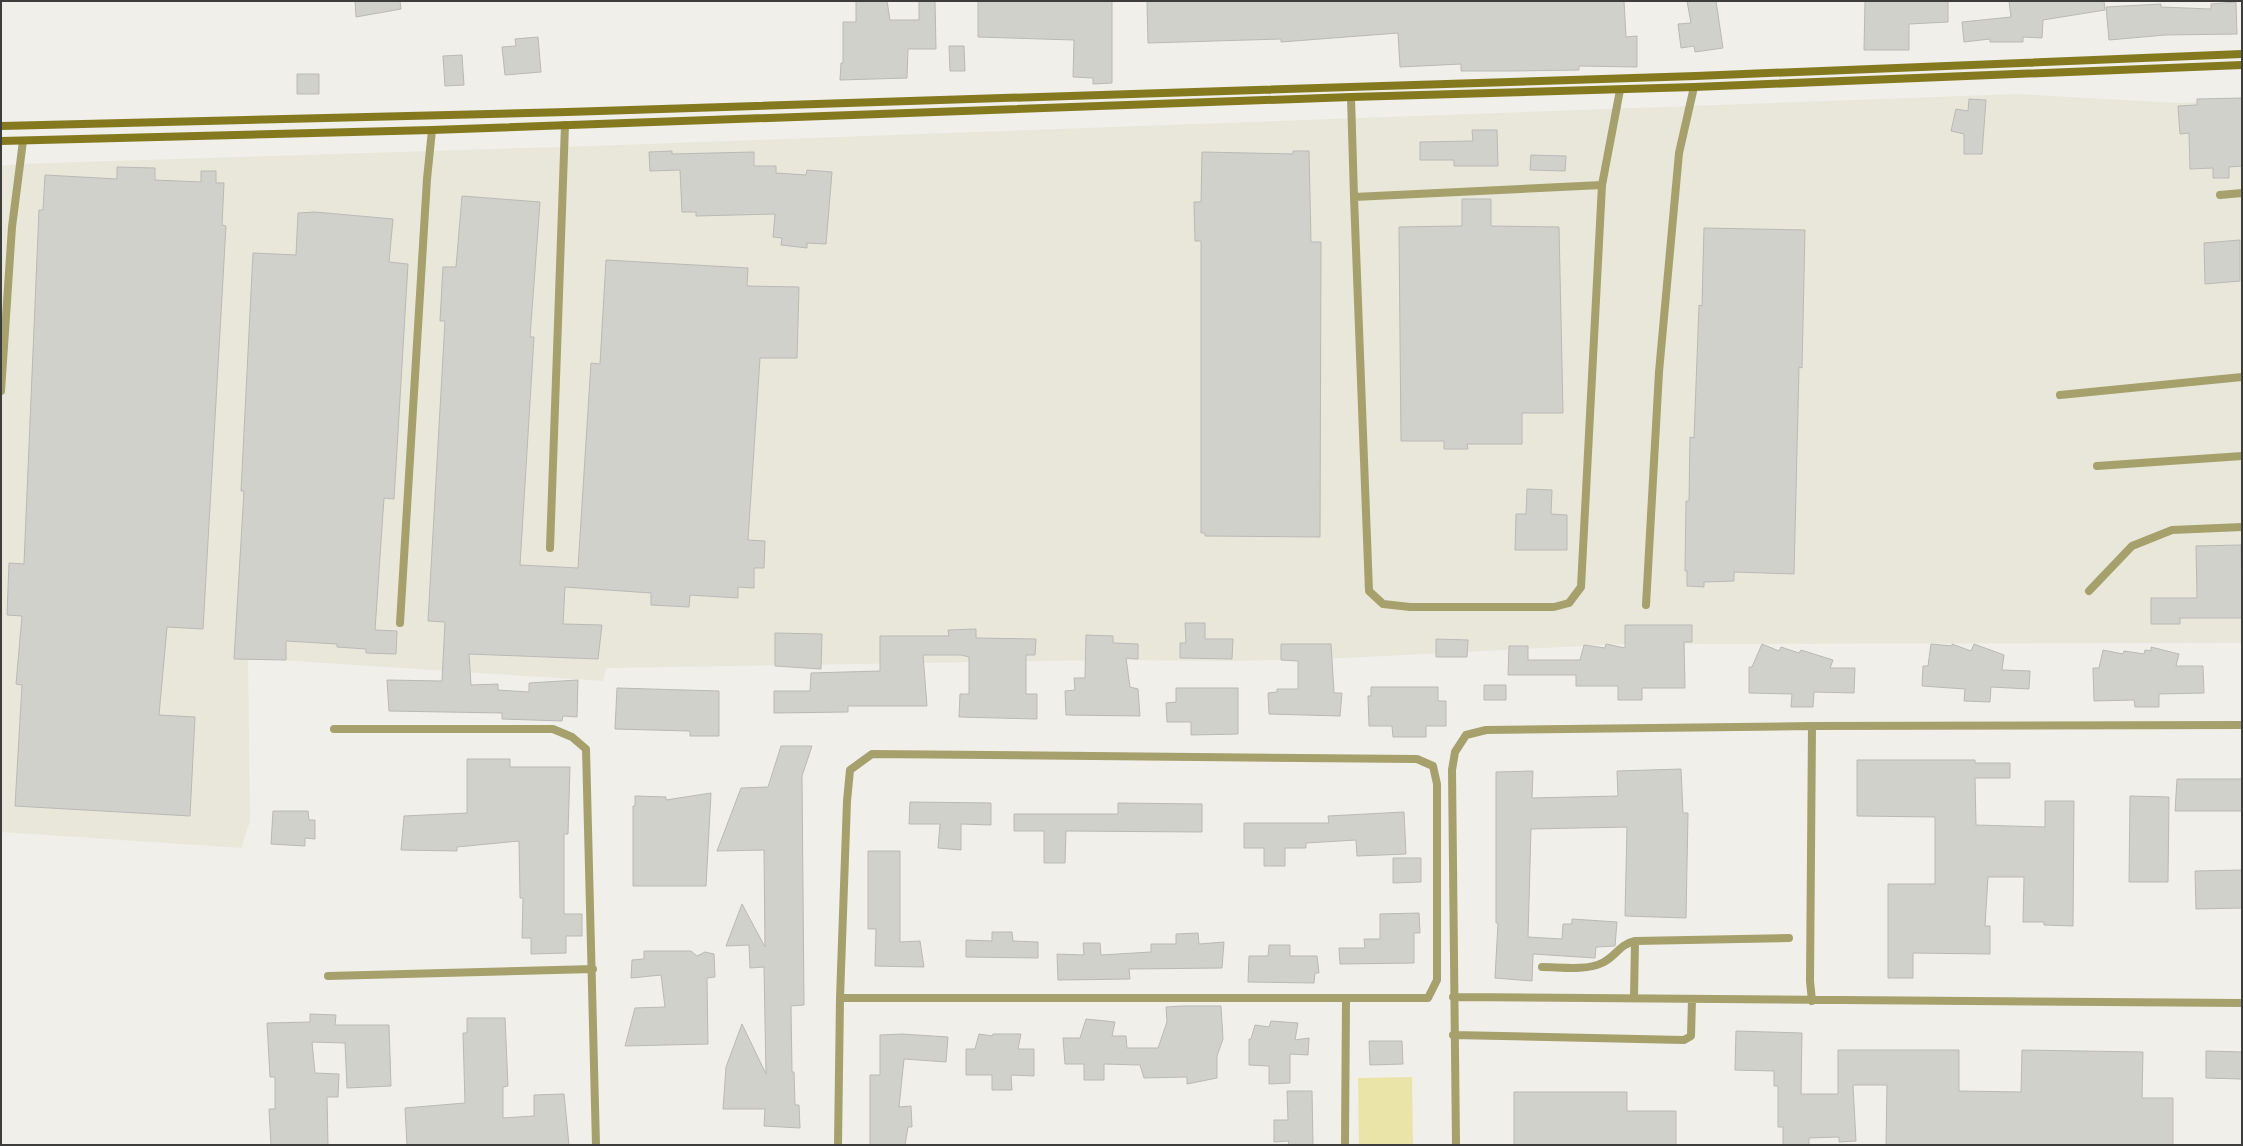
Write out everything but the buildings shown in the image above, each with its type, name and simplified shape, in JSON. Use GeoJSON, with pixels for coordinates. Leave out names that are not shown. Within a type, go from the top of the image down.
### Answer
{"type":"FeatureCollection","features":[{"type":"Feature","properties":{"kind":"main road"},"geometry":{"type":"LineString","coordinates":[[1,126],[551,113],[1696,76],[2242,54]]}},
{"type":"Feature","properties":{"kind":"main road"},"geometry":{"type":"LineString","coordinates":[[1,141],[432,130],[1351,97],[1694,88],[2242,65]]}},
{"type":"Feature","properties":{"kind":"street"},"geometry":{"type":"LineString","coordinates":[[1646,605],[1659,372],[1679,153],[1694,88]]}},
{"type":"Feature","properties":{"kind":"street"},"geometry":{"type":"LineString","coordinates":[[1351,97],[1369,591],[1383,604],[1410,607],[1554,607],[1570,603],[1581,587],[1602,185],[1620,90]]}},
{"type":"Feature","properties":{"kind":"street"},"geometry":{"type":"LineString","coordinates":[[550,548],[565,125]]}},
{"type":"Feature","properties":{"kind":"street"},"geometry":{"type":"LineString","coordinates":[[400,623],[427,179],[432,130]]}},
{"type":"Feature","properties":{"kind":"street"},"geometry":{"type":"LineString","coordinates":[[1,391],[12,227],[23,141]]}},
{"type":"Feature","properties":{"kind":"street"},"geometry":{"type":"LineString","coordinates":[[1354,197],[1602,185]]}},
{"type":"Feature","properties":{"kind":"street"},"geometry":{"type":"LineString","coordinates":[[2220,195],[2242,193]]}},
{"type":"Feature","properties":{"kind":"street"},"geometry":{"type":"LineString","coordinates":[[2060,395],[2242,378]]}},
{"type":"Feature","properties":{"kind":"street"},"geometry":{"type":"LineString","coordinates":[[2097,466],[2242,456]]}},
{"type":"Feature","properties":{"kind":"street"},"geometry":{"type":"LineString","coordinates":[[2089,591],[2132,546],[2172,530],[2242,527]]}},
{"type":"Feature","properties":{"kind":"street"},"geometry":{"type":"LineString","coordinates":[[1456,1145],[1453,1036],[1452,770],[1455,752],[1466,735],[1486,730],[1812,726],[2242,725]]}},
{"type":"Feature","properties":{"kind":"street"},"geometry":{"type":"LineString","coordinates":[[1812,726],[1810,981],[1812,1000]]}},
{"type":"Feature","properties":{"kind":"street"},"geometry":{"type":"LineString","coordinates":[[334,729],[553,729],[572,737],[586,749],[593,970],[596,1145]]}},
{"type":"Feature","properties":{"kind":"street"},"geometry":{"type":"LineString","coordinates":[[838,1145],[840,998],[850,770],[872,754],[1417,759],[1433,766],[1437,784],[1437,980],[1428,998],[840,998]]}},
{"type":"Feature","properties":{"kind":"street"},"geometry":{"type":"LineString","coordinates":[[1542,967],[1591,967],[1613,956],[1623,944],[1635,941],[1789,938]]}},
{"type":"Feature","properties":{"kind":"street"},"geometry":{"type":"LineString","coordinates":[[1634,998],[1635,941]]}},
{"type":"Feature","properties":{"kind":"street"},"geometry":{"type":"LineString","coordinates":[[328,976],[593,970]]}},
{"type":"Feature","properties":{"kind":"street"},"geometry":{"type":"LineString","coordinates":[[1453,997],[2242,1003]]}},
{"type":"Feature","properties":{"kind":"street"},"geometry":{"type":"LineString","coordinates":[[1345,1145],[1346,999]]}},
{"type":"Feature","properties":{"kind":"street"},"geometry":{"type":"LineString","coordinates":[[1453,1036],[1684,1040],[1691,1036],[1692,999]]}},
{"type":"Feature","properties":{"kind":"shaded area"},"geometry":{"type":"Polygon","coordinates":[[[2018,94],[2177,103],[2242,100],[2242,643],[1621,644],[1345,658],[1236,661],[1116,660],[606,668],[603,681],[248,658],[250,821],[241,848],[1,832],[1,166],[18,164],[591,146],[2018,94]]]}},
{"type":"Feature","properties":{"kind":"shaded area"},"geometry":{"type":"Polygon","coordinates":[[[1412,1077],[1413,1145],[1359,1145],[1358,1078],[1412,1077]]]}}]}
